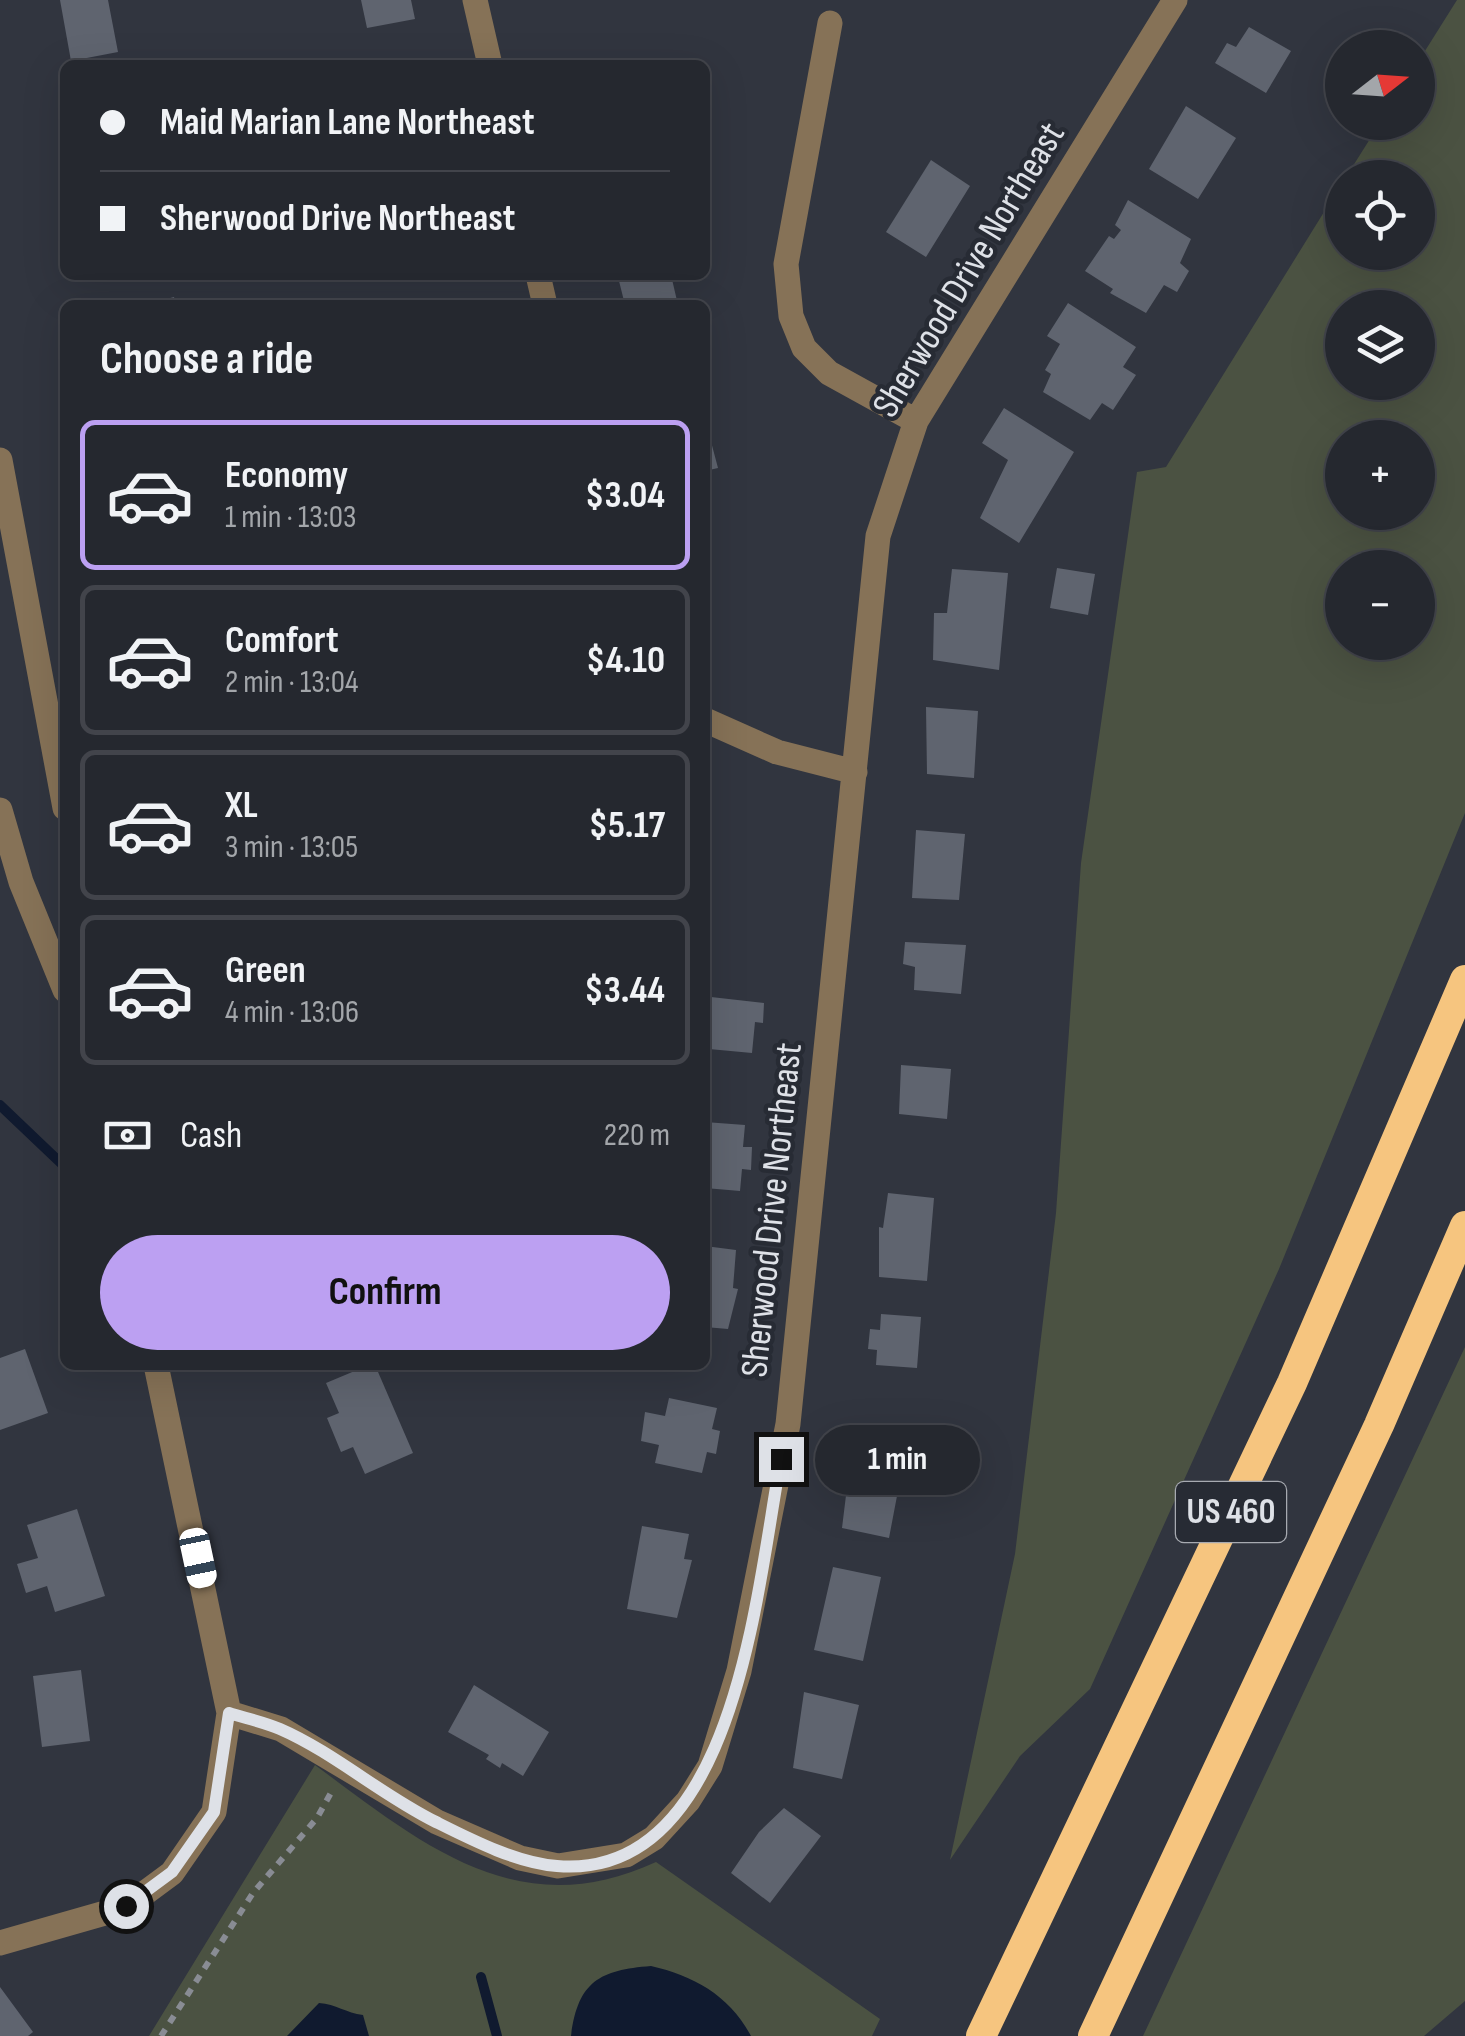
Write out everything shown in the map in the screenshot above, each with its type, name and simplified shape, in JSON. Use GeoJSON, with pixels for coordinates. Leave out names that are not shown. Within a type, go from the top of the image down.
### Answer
{"type":"FeatureCollection","features":[{"type":"Feature","properties":{"kind":"highway","name":"US 460"},"geometry":{"type":"LineString","coordinates":[[980,2036],[1292,1383],[1465,980]]}},
{"type":"Feature","properties":{"kind":"highway","name":"US 460"},"geometry":{"type":"LineString","coordinates":[[1093,2036],[1371,1443],[1465,1226]]}},
{"type":"Feature","properties":{"kind":"street"},"geometry":{"type":"LineString","coordinates":[[475,0],[489,60]]}},
{"type":"Feature","properties":{"kind":"street","name":"Sherwood Drive Northeast"},"geometry":{"type":"LineString","coordinates":[[229,1713],[280,1729],[437,1822],[520,1858],[558,1866],[626,1855],[654,1838],[688,1802],[710,1766],[739,1672],[788,1424],[878,536],[916,421],[1174,0]]}},
{"type":"Feature","properties":{"kind":"street"},"geometry":{"type":"LineString","coordinates":[[830,23],[786,264],[791,316],[804,348],[829,373],[916,421]]}},
{"type":"Feature","properties":{"kind":"street"},"geometry":{"type":"LineString","coordinates":[[0,460],[60,781]]}},
{"type":"Feature","properties":{"kind":"street"},"geometry":{"type":"LineString","coordinates":[[710,722],[776,752],[855,772]]}},
{"type":"Feature","properties":{"kind":"street"},"geometry":{"type":"LineString","coordinates":[[0,810],[20,882],[60,978]]}},
{"type":"Feature","properties":{"kind":"street"},"geometry":{"type":"LineString","coordinates":[[0,1943],[126,1906],[172,1872],[214,1812],[229,1713],[157,1370]]}},
{"type":"Feature","properties":{"kind":"path"},"geometry":{"type":"LineString","coordinates":[[161,2036],[253,1893],[316,1818],[344,1769]]}},
{"type":"Feature","properties":{"kind":"green space"},"geometry":{"type":"Polygon","coordinates":[[[1457,0],[1465,0],[1465,813],[1279,1269],[1090,1689],[1020,1756],[950,1860],[1015,1554],[1056,1213],[1081,863],[1137,472],[1166,467],[1325,210],[1325,270],[1435,270],[1435,160],[1357,160],[1369,140],[1435,140],[1435,35],[1457,0]]]}},
{"type":"Feature","properties":{"kind":"green space"},"geometry":{"type":"Polygon","coordinates":[[[1465,1347],[1465,2001],[1424,2036],[1143,2036],[1465,1347]]]}},
{"type":"Feature","properties":{"kind":"green space"},"geometry":{"type":"Polygon","coordinates":[[[315,1765],[434,1847],[474,1867],[516,1880],[560,1885],[606,1879],[656,1862],[880,2019],[872,2036],[149,2036],[315,1765]]]}},
{"type":"Feature","properties":{"kind":"water"},"geometry":{"type":"Polygon","coordinates":[[[651,1966],[682,1975],[709,1989],[732,2009],[751,2036],[571,2036],[579,2003],[594,1982],[618,1971],[651,1966]]]}},
{"type":"Feature","properties":{"kind":"water"},"geometry":{"type":"Polygon","coordinates":[[[319,2003],[363,2015],[369,2036],[287,2036],[319,2003]]]}},
{"type":"Feature","properties":{"kind":"building"},"geometry":{"type":"Polygon","coordinates":[[[60,0],[108,0],[118,52],[71,60],[60,0]]]}},
{"type":"Feature","properties":{"kind":"building"},"geometry":{"type":"Polygon","coordinates":[[[361,0],[411,0],[415,19],[367,28],[361,0]]]}},
{"type":"Feature","properties":{"kind":"building"},"geometry":{"type":"Polygon","coordinates":[[[1249,27],[1291,51],[1266,93],[1215,63],[1227,43],[1236,47],[1249,27]]]}},
{"type":"Feature","properties":{"kind":"building"},"geometry":{"type":"Polygon","coordinates":[[[1186,106],[1236,138],[1198,199],[1149,169],[1186,106]]]}},
{"type":"Feature","properties":{"kind":"building"},"geometry":{"type":"Polygon","coordinates":[[[931,160],[970,186],[926,257],[886,232],[931,160]]]}},
{"type":"Feature","properties":{"kind":"building"},"geometry":{"type":"Polygon","coordinates":[[[1128,200],[1191,239],[1180,263],[1189,271],[1177,292],[1164,285],[1146,313],[1110,293],[1113,289],[1085,271],[1109,236],[1114,239],[1121,230],[1115,225],[1128,200]]]}},
{"type":"Feature","properties":{"kind":"building"},"geometry":{"type":"Polygon","coordinates":[[[619,280],[672,280],[677,300],[624,300],[619,280]]]}},
{"type":"Feature","properties":{"kind":"building"},"geometry":{"type":"Polygon","coordinates":[[[1068,303],[1136,347],[1123,367],[1136,375],[1113,410],[1102,403],[1090,420],[1043,392],[1051,374],[1045,370],[1060,344],[1047,336],[1068,303]]]}},
{"type":"Feature","properties":{"kind":"building"},"geometry":{"type":"Polygon","coordinates":[[[1004,408],[1074,452],[1019,543],[980,518],[1008,460],[982,443],[1004,408]]]}},
{"type":"Feature","properties":{"kind":"building"},"geometry":{"type":"Polygon","coordinates":[[[710,438],[718,468],[710,470],[710,438]]]}},
{"type":"Feature","properties":{"kind":"building"},"geometry":{"type":"Polygon","coordinates":[[[1057,568],[1095,574],[1088,615],[1050,608],[1057,568]]]}},
{"type":"Feature","properties":{"kind":"building"},"geometry":{"type":"Polygon","coordinates":[[[952,569],[1008,573],[999,670],[933,660],[934,613],[947,613],[952,569]]]}},
{"type":"Feature","properties":{"kind":"building"},"geometry":{"type":"Polygon","coordinates":[[[926,707],[978,711],[974,778],[927,774],[926,707]]]}},
{"type":"Feature","properties":{"kind":"building"},"geometry":{"type":"Polygon","coordinates":[[[916,830],[965,834],[959,900],[912,898],[916,830]]]}},
{"type":"Feature","properties":{"kind":"building"},"geometry":{"type":"Polygon","coordinates":[[[905,942],[966,945],[961,994],[914,990],[915,967],[903,964],[905,942]]]}},
{"type":"Feature","properties":{"kind":"building"},"geometry":{"type":"Polygon","coordinates":[[[711,997],[764,1003],[763,1023],[755,1022],[752,1053],[710,1049],[711,997]]]}},
{"type":"Feature","properties":{"kind":"building"},"geometry":{"type":"Polygon","coordinates":[[[901,1065],[951,1069],[947,1119],[899,1114],[901,1065]]]}},
{"type":"Feature","properties":{"kind":"building"},"geometry":{"type":"Polygon","coordinates":[[[710,1122],[745,1125],[743,1147],[752,1147],[751,1170],[742,1169],[740,1191],[710,1188],[710,1122]]]}},
{"type":"Feature","properties":{"kind":"building"},"geometry":{"type":"Polygon","coordinates":[[[888,1193],[934,1198],[927,1281],[879,1277],[879,1227],[883,1228],[888,1193]]]}},
{"type":"Feature","properties":{"kind":"building"},"geometry":{"type":"Polygon","coordinates":[[[710,1247],[736,1250],[733,1288],[738,1289],[728,1329],[710,1327],[710,1247]]]}},
{"type":"Feature","properties":{"kind":"building"},"geometry":{"type":"Polygon","coordinates":[[[881,1314],[921,1317],[917,1368],[876,1365],[877,1350],[868,1349],[870,1329],[880,1330],[881,1314]]]}},
{"type":"Feature","properties":{"kind":"building"},"geometry":{"type":"Polygon","coordinates":[[[25,1349],[48,1413],[0,1430],[0,1358],[25,1349]]]}},
{"type":"Feature","properties":{"kind":"building"},"geometry":{"type":"Polygon","coordinates":[[[357,1370],[377,1370],[413,1453],[365,1474],[353,1447],[341,1452],[327,1418],[339,1413],[326,1383],[357,1370]]]}},
{"type":"Feature","properties":{"kind":"building"},"geometry":{"type":"Polygon","coordinates":[[[669,1398],[717,1408],[712,1429],[720,1431],[716,1454],[707,1452],[702,1473],[655,1463],[659,1445],[641,1441],[645,1412],[665,1416],[669,1398]]]}},
{"type":"Feature","properties":{"kind":"building"},"geometry":{"type":"Polygon","coordinates":[[[859,1446],[905,1454],[889,1538],[842,1528],[848,1479],[851,1480],[859,1446]]]}},
{"type":"Feature","properties":{"kind":"building"},"geometry":{"type":"Polygon","coordinates":[[[77,1509],[105,1596],[55,1612],[47,1586],[26,1593],[17,1564],[38,1558],[27,1525],[77,1509]]]}},
{"type":"Feature","properties":{"kind":"building"},"geometry":{"type":"Polygon","coordinates":[[[642,1526],[689,1534],[684,1559],[692,1560],[677,1618],[627,1609],[642,1526]]]}},
{"type":"Feature","properties":{"kind":"building"},"geometry":{"type":"Polygon","coordinates":[[[833,1567],[881,1577],[863,1661],[814,1650],[833,1567]]]}},
{"type":"Feature","properties":{"kind":"building"},"geometry":{"type":"Polygon","coordinates":[[[81,1670],[90,1741],[42,1747],[33,1676],[81,1670]]]}},
{"type":"Feature","properties":{"kind":"building"},"geometry":{"type":"Polygon","coordinates":[[[474,1685],[549,1732],[523,1776],[502,1763],[500,1768],[486,1759],[489,1755],[448,1732],[474,1685]]]}},
{"type":"Feature","properties":{"kind":"building"},"geometry":{"type":"Polygon","coordinates":[[[804,1692],[859,1705],[842,1779],[793,1768],[804,1692]]]}},
{"type":"Feature","properties":{"kind":"building"},"geometry":{"type":"Polygon","coordinates":[[[784,1808],[821,1836],[770,1903],[731,1873],[759,1832],[784,1808]]]}},
{"type":"Feature","properties":{"kind":"building"},"geometry":{"type":"Polygon","coordinates":[[[0,1987],[33,2032],[28,2036],[0,2036],[0,1987]]]}},
{"type":"Feature","properties":{"kind":"waterway"},"geometry":{"type":"LineString","coordinates":[[0,1105],[60,1162]]}},
{"type":"Feature","properties":{"kind":"waterway"},"geometry":{"type":"LineString","coordinates":[[481,1977],[497,2036]]}},
{"type":"Feature","properties":{"kind":"route"},"geometry":{"type":"LineString","coordinates":[[126,1906],[172,1872],[214,1812],[229,1713],[280,1729],[437,1822],[520,1858],[558,1866],[596,1863],[626,1855],[654,1838],[688,1802],[710,1766],[739,1672],[781,1459]]}}]}
